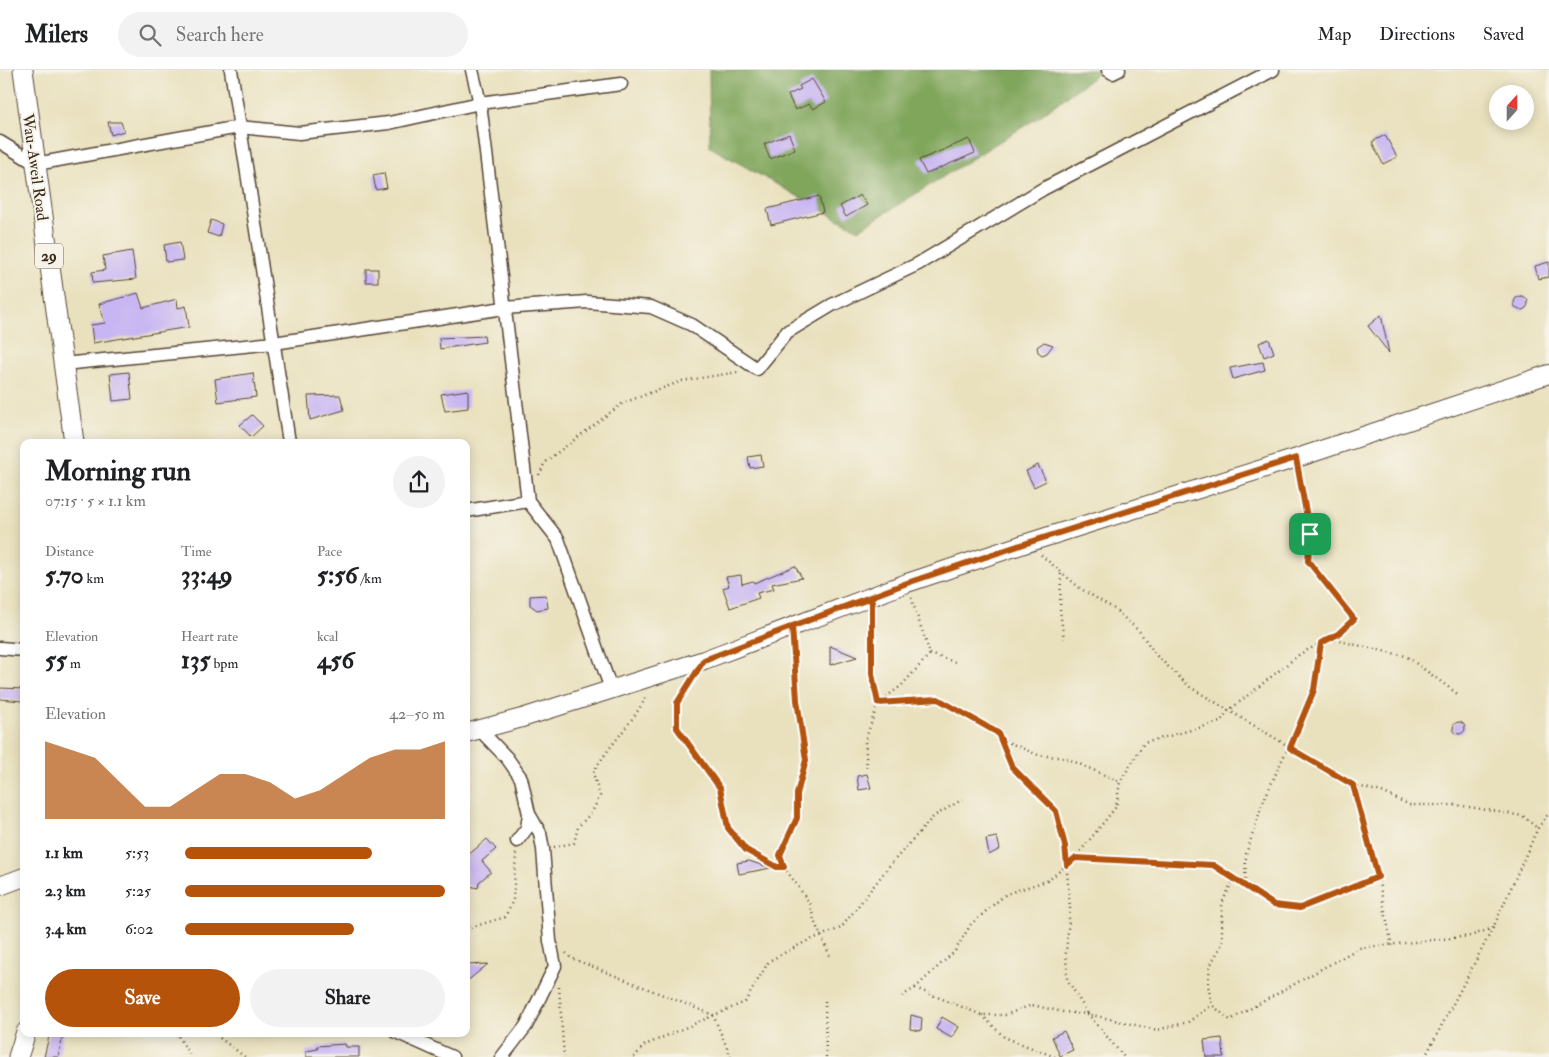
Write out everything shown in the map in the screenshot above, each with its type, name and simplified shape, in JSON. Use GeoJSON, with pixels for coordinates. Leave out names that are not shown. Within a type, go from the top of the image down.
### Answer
{"type":"FeatureCollection","features":[{"type":"Feature","properties":{"kind":"main road","name":"Wau-Aweil Road"},"geometry":{"type":"LineString","coordinates":[[23,70],[74,439]]}},
{"type":"Feature","properties":{"kind":"main road"},"geometry":{"type":"LineString","coordinates":[[18,1057],[24,1037]]}},
{"type":"Feature","properties":{"kind":"street"},"geometry":{"type":"LineString","coordinates":[[231,70],[289,439]]}},
{"type":"Feature","properties":{"kind":"street"},"geometry":{"type":"LineString","coordinates":[[472,70],[480,103],[528,501],[558,539],[611,689]]}},
{"type":"Feature","properties":{"kind":"street"},"geometry":{"type":"LineString","coordinates":[[1108,70],[1113,73],[1119,70]]}},
{"type":"Feature","properties":{"kind":"street"},"geometry":{"type":"LineString","coordinates":[[63,364],[274,343],[504,308],[587,302],[651,307],[692,325],[757,368],[788,332],[832,305],[918,264],[1043,189],[1274,70]]}},
{"type":"Feature","properties":{"kind":"street"},"geometry":{"type":"LineString","coordinates":[[0,142],[36,164],[239,127],[299,133],[389,122],[480,103],[621,84]]}},
{"type":"Feature","properties":{"kind":"street"},"geometry":{"type":"LineString","coordinates":[[473,731],[522,718],[704,660],[872,598],[907,583],[1296,458],[1549,374]]}},
{"type":"Feature","properties":{"kind":"street"},"geometry":{"type":"LineString","coordinates":[[470,510],[528,501]]}},
{"type":"Feature","properties":{"kind":"street"},"geometry":{"type":"LineString","coordinates":[[0,648],[20,650]]}},
{"type":"Feature","properties":{"kind":"street"},"geometry":{"type":"LineString","coordinates":[[473,731],[507,758],[521,778],[529,814],[540,833],[543,849],[550,940],[555,966],[526,1026],[502,1057]]}},
{"type":"Feature","properties":{"kind":"street"},"geometry":{"type":"LineString","coordinates":[[517,841],[527,828],[529,814]]}},
{"type":"Feature","properties":{"kind":"street"},"geometry":{"type":"LineString","coordinates":[[0,886],[20,878]]}},
{"type":"Feature","properties":{"kind":"street"},"geometry":{"type":"LineString","coordinates":[[407,1037],[452,1057]]}},
{"type":"Feature","properties":{"kind":"path"},"geometry":{"type":"LineString","coordinates":[[538,477],[545,462],[623,403],[682,381],[757,368]]}},
{"type":"Feature","properties":{"kind":"path"},"geometry":{"type":"LineString","coordinates":[[902,996],[915,988],[955,951],[971,924],[1006,894],[1049,880],[1075,858],[1116,807],[1120,782],[1144,743],[1220,722],[1228,712],[1300,654],[1338,634],[1354,619],[1308,561],[1310,534],[1296,458]]}},
{"type":"Feature","properties":{"kind":"path"},"geometry":{"type":"LineString","coordinates":[[1027,543],[1061,574],[1081,589],[1113,608],[1139,631],[1157,656],[1190,687],[1228,712],[1353,785],[1382,792],[1410,805],[1457,805],[1523,816],[1538,828]]}},
{"type":"Feature","properties":{"kind":"path"},"geometry":{"type":"LineString","coordinates":[[1061,574],[1060,611],[1064,639]]}},
{"type":"Feature","properties":{"kind":"path"},"geometry":{"type":"LineString","coordinates":[[907,583],[930,654]]}},
{"type":"Feature","properties":{"kind":"path"},"geometry":{"type":"LineString","coordinates":[[867,768],[865,741],[878,703],[872,674],[872,598]]}},
{"type":"Feature","properties":{"kind":"path"},"geometry":{"type":"LineString","coordinates":[[792,626],[797,700],[806,760],[797,794],[797,818],[780,855],[784,867],[809,902],[830,956]]}},
{"type":"Feature","properties":{"kind":"path"},"geometry":{"type":"LineString","coordinates":[[1328,639],[1406,656],[1459,695]]}},
{"type":"Feature","properties":{"kind":"path"},"geometry":{"type":"LineString","coordinates":[[1245,885],[1246,854],[1263,802],[1290,748],[1314,690],[1321,643]]}},
{"type":"Feature","properties":{"kind":"path"},"geometry":{"type":"LineString","coordinates":[[930,654],[955,662]]}},
{"type":"Feature","properties":{"kind":"path"},"geometry":{"type":"LineString","coordinates":[[878,703],[901,686],[930,654]]}},
{"type":"Feature","properties":{"kind":"path"},"geometry":{"type":"LineString","coordinates":[[704,660],[677,703],[677,728],[720,788],[728,828],[746,850],[777,867],[784,867]]}},
{"type":"Feature","properties":{"kind":"path"},"geometry":{"type":"LineString","coordinates":[[543,849],[574,843],[578,827],[592,812],[600,796],[594,772],[602,758],[638,713],[657,674]]}},
{"type":"Feature","properties":{"kind":"path"},"geometry":{"type":"LineString","coordinates":[[878,703],[938,699],[998,733],[1012,767],[1056,811],[1065,846],[1070,908],[1066,953],[1067,979],[1088,1014],[1119,1048],[1124,1057]]}},
{"type":"Feature","properties":{"kind":"path"},"geometry":{"type":"LineString","coordinates":[[1001,739],[1038,755],[1066,758],[1120,782]]}},
{"type":"Feature","properties":{"kind":"path"},"geometry":{"type":"LineString","coordinates":[[1353,785],[1378,877],[1392,946]]}},
{"type":"Feature","properties":{"kind":"path"},"geometry":{"type":"LineString","coordinates":[[634,1057],[645,1045],[745,1002],[769,961],[821,935],[841,928],[890,866],[934,816],[965,798]]}},
{"type":"Feature","properties":{"kind":"path"},"geometry":{"type":"LineString","coordinates":[[1425,1057],[1493,928],[1538,828],[1549,813]]}},
{"type":"Feature","properties":{"kind":"path"},"geometry":{"type":"LineString","coordinates":[[470,928],[505,917],[513,900],[517,841]]}},
{"type":"Feature","properties":{"kind":"path"},"geometry":{"type":"LineString","coordinates":[[1075,858],[1213,865],[1274,905],[1300,908],[1378,877]]}},
{"type":"Feature","properties":{"kind":"path"},"geometry":{"type":"LineString","coordinates":[[1234,878],[1222,904],[1222,944],[1210,966],[1208,985],[1212,1005],[1230,1020],[1359,948],[1392,946],[1470,936],[1493,928]]}},
{"type":"Feature","properties":{"kind":"path"},"geometry":{"type":"LineString","coordinates":[[550,940],[572,958],[713,1015],[731,1057]]}},
{"type":"Feature","properties":{"kind":"path"},"geometry":{"type":"LineString","coordinates":[[555,966],[562,1008],[564,1057]]}},
{"type":"Feature","properties":{"kind":"path"},"geometry":{"type":"LineString","coordinates":[[915,988],[982,1015],[1005,1015],[1032,1005],[1063,1012],[1088,1014],[1157,1030],[1188,1022],[1212,1005]]}},
{"type":"Feature","properties":{"kind":"path"},"geometry":{"type":"LineString","coordinates":[[825,1001],[823,1030],[826,1057]]}},
{"type":"Feature","properties":{"kind":"path"},"geometry":{"type":"LineString","coordinates":[[982,1015],[1004,1037],[1055,1057]]}},
{"type":"Feature","properties":{"kind":"path"},"geometry":{"type":"LineString","coordinates":[[179,1037],[191,1057]]}},
{"type":"Feature","properties":{"kind":"path"},"geometry":{"type":"LineString","coordinates":[[219,1037],[245,1057]]}},
{"type":"Feature","properties":{"kind":"green space"},"geometry":{"type":"Polygon","coordinates":[[[709,70],[1103,70],[1037,118],[858,230],[710,147],[709,70]]]}},
{"type":"Feature","properties":{"kind":"building"},"geometry":{"type":"Polygon","coordinates":[[[812,79],[826,102],[813,109],[809,104],[795,110],[788,95],[801,89],[799,86],[812,79]]]}},
{"type":"Feature","properties":{"kind":"building"},"geometry":{"type":"Polygon","coordinates":[[[108,122],[121,122],[124,131],[111,135],[108,122]]]}},
{"type":"Feature","properties":{"kind":"building"},"geometry":{"type":"Polygon","coordinates":[[[789,134],[795,149],[770,159],[764,144],[789,134]]]}},
{"type":"Feature","properties":{"kind":"building"},"geometry":{"type":"Polygon","coordinates":[[[1385,135],[1397,157],[1383,164],[1372,142],[1385,135]]]}},
{"type":"Feature","properties":{"kind":"building"},"geometry":{"type":"Polygon","coordinates":[[[969,139],[975,153],[926,174],[919,160],[969,139]]]}},
{"type":"Feature","properties":{"kind":"building"},"geometry":{"type":"Polygon","coordinates":[[[384,173],[387,188],[376,190],[373,175],[384,173]]]}},
{"type":"Feature","properties":{"kind":"building"},"geometry":{"type":"Polygon","coordinates":[[[860,195],[867,205],[846,217],[840,206],[860,195]]]}},
{"type":"Feature","properties":{"kind":"building"},"geometry":{"type":"Polygon","coordinates":[[[819,196],[823,212],[771,225],[767,209],[819,196]]]}},
{"type":"Feature","properties":{"kind":"building"},"geometry":{"type":"Polygon","coordinates":[[[211,220],[222,224],[219,237],[207,233],[211,220]]]}},
{"type":"Feature","properties":{"kind":"building"},"geometry":{"type":"Polygon","coordinates":[[[180,242],[183,260],[166,262],[164,245],[180,242]]]}},
{"type":"Feature","properties":{"kind":"building"},"geometry":{"type":"Polygon","coordinates":[[[132,251],[136,279],[93,283],[92,272],[105,270],[103,256],[132,251]]]}},
{"type":"Feature","properties":{"kind":"building"},"geometry":{"type":"Polygon","coordinates":[[[1549,262],[1549,277],[1538,279],[1535,266],[1549,262]]]}},
{"type":"Feature","properties":{"kind":"building"},"geometry":{"type":"Polygon","coordinates":[[[366,269],[378,269],[378,282],[366,282],[366,269]]]}},
{"type":"Feature","properties":{"kind":"building"},"geometry":{"type":"Polygon","coordinates":[[[138,293],[143,308],[177,299],[178,308],[186,306],[189,327],[93,343],[91,325],[105,323],[99,304],[138,293]]]}},
{"type":"Feature","properties":{"kind":"building"},"geometry":{"type":"Polygon","coordinates":[[[1518,296],[1524,296],[1528,303],[1524,310],[1518,310],[1514,306],[1514,300],[1518,296]]]}},
{"type":"Feature","properties":{"kind":"building"},"geometry":{"type":"Polygon","coordinates":[[[1381,315],[1389,353],[1368,326],[1381,315]]]}},
{"type":"Feature","properties":{"kind":"building"},"geometry":{"type":"Polygon","coordinates":[[[484,336],[485,342],[440,349],[439,338],[484,336]]]}},
{"type":"Feature","properties":{"kind":"building"},"geometry":{"type":"Polygon","coordinates":[[[1269,339],[1274,353],[1264,357],[1259,343],[1269,339]]]}},
{"type":"Feature","properties":{"kind":"building"},"geometry":{"type":"Polygon","coordinates":[[[1044,342],[1053,345],[1047,353],[1042,355],[1038,352],[1037,347],[1044,342]]]}},
{"type":"Feature","properties":{"kind":"building"},"geometry":{"type":"Polygon","coordinates":[[[1263,362],[1265,370],[1233,379],[1230,368],[1263,362]]]}},
{"type":"Feature","properties":{"kind":"building"},"geometry":{"type":"Polygon","coordinates":[[[129,372],[132,399],[113,401],[110,374],[129,372]]]}},
{"type":"Feature","properties":{"kind":"building"},"geometry":{"type":"Polygon","coordinates":[[[253,373],[256,397],[218,402],[215,379],[253,373]]]}},
{"type":"Feature","properties":{"kind":"building"},"geometry":{"type":"Polygon","coordinates":[[[468,390],[468,408],[445,411],[441,394],[468,390]]]}},
{"type":"Feature","properties":{"kind":"building"},"geometry":{"type":"Polygon","coordinates":[[[340,395],[344,410],[310,420],[308,396],[340,395]]]}},
{"type":"Feature","properties":{"kind":"building"},"geometry":{"type":"Polygon","coordinates":[[[252,415],[263,426],[251,437],[240,425],[252,415]]]}},
{"type":"Feature","properties":{"kind":"building"},"geometry":{"type":"Polygon","coordinates":[[[761,455],[763,466],[750,468],[748,457],[761,455]]]}},
{"type":"Feature","properties":{"kind":"building"},"geometry":{"type":"Polygon","coordinates":[[[1038,465],[1046,481],[1034,487],[1026,471],[1038,465]]]}},
{"type":"Feature","properties":{"kind":"building"},"geometry":{"type":"Polygon","coordinates":[[[795,566],[802,578],[772,584],[774,589],[757,593],[759,598],[730,608],[723,588],[729,586],[726,577],[741,575],[742,584],[753,581],[754,583],[795,566]]]}},
{"type":"Feature","properties":{"kind":"building"},"geometry":{"type":"Polygon","coordinates":[[[546,595],[548,608],[537,610],[530,605],[530,596],[546,595]]]}},
{"type":"Feature","properties":{"kind":"building"},"geometry":{"type":"Polygon","coordinates":[[[830,646],[857,657],[830,665],[830,646]]]}},
{"type":"Feature","properties":{"kind":"building"},"geometry":{"type":"Polygon","coordinates":[[[0,688],[20,689],[20,701],[0,699],[0,688]]]}},
{"type":"Feature","properties":{"kind":"building"},"geometry":{"type":"Polygon","coordinates":[[[1457,722],[1461,722],[1465,728],[1461,734],[1457,734],[1453,730],[1453,726],[1457,722]]]}},
{"type":"Feature","properties":{"kind":"building"},"geometry":{"type":"Polygon","coordinates":[[[867,774],[871,788],[859,790],[857,776],[867,774]]]}},
{"type":"Feature","properties":{"kind":"building"},"geometry":{"type":"Polygon","coordinates":[[[997,837],[1000,849],[989,855],[986,839],[997,837]]]}},
{"type":"Feature","properties":{"kind":"building"},"geometry":{"type":"Polygon","coordinates":[[[487,839],[496,849],[482,861],[491,872],[479,882],[478,888],[470,886],[470,854],[487,839]]]}},
{"type":"Feature","properties":{"kind":"building"},"geometry":{"type":"Polygon","coordinates":[[[749,861],[771,868],[739,874],[737,863],[749,861]]]}},
{"type":"Feature","properties":{"kind":"building"},"geometry":{"type":"Polygon","coordinates":[[[488,964],[470,979],[470,965],[488,964]]]}},
{"type":"Feature","properties":{"kind":"building"},"geometry":{"type":"Polygon","coordinates":[[[911,1015],[922,1018],[921,1031],[910,1029],[911,1015]]]}},
{"type":"Feature","properties":{"kind":"building"},"geometry":{"type":"Polygon","coordinates":[[[942,1017],[959,1027],[952,1038],[936,1029],[942,1017]]]}},
{"type":"Feature","properties":{"kind":"building"},"geometry":{"type":"Polygon","coordinates":[[[1064,1031],[1073,1050],[1060,1056],[1052,1037],[1064,1031]]]}},
{"type":"Feature","properties":{"kind":"building"},"geometry":{"type":"Polygon","coordinates":[[[49,1037],[63,1037],[58,1057],[44,1057],[49,1037]]]}},
{"type":"Feature","properties":{"kind":"building"},"geometry":{"type":"Polygon","coordinates":[[[1222,1038],[1224,1057],[1206,1057],[1204,1040],[1222,1038]]]}},
{"type":"Feature","properties":{"kind":"building"},"geometry":{"type":"Polygon","coordinates":[[[345,1044],[346,1047],[359,1047],[359,1057],[306,1057],[306,1051],[318,1049],[317,1046],[345,1044]]]}},
{"type":"Feature","properties":{"kind":"route"},"geometry":{"type":"LineString","coordinates":[[1310,534],[1296,458],[907,583],[872,598],[792,626],[704,660],[677,703],[677,728],[720,788],[728,828],[746,850],[777,867],[784,867],[780,855],[797,818],[797,794],[806,760],[797,700],[792,626],[849,605],[872,598],[872,674],[878,703],[938,699],[998,733],[1012,767],[1056,811],[1065,846],[1067,865],[1075,858],[1213,865],[1274,905],[1300,908],[1378,877],[1353,785],[1290,748],[1314,690],[1321,643],[1338,634],[1354,619],[1308,561],[1310,534]]}}]}
